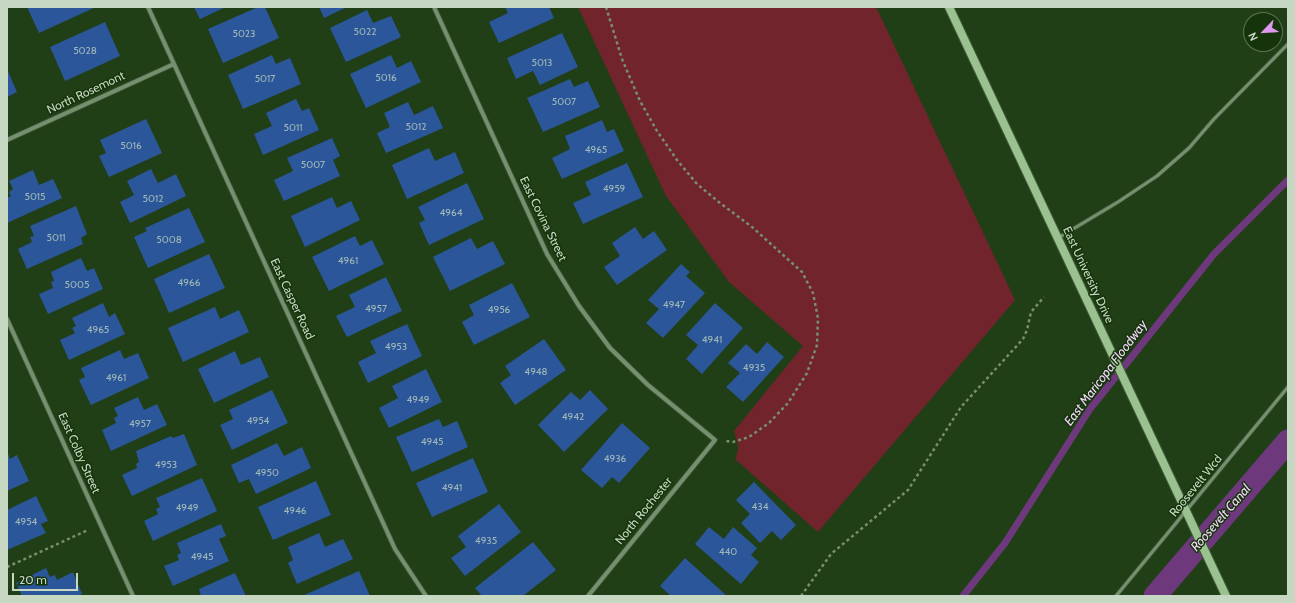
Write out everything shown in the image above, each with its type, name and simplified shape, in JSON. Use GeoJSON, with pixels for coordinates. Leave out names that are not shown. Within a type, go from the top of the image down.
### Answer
{"type":"FeatureCollection","features":[{"type":"Feature","properties":{"kind":"main road","name":"East University Drive"},"geometry":{"type":"LineString","coordinates":[[949,7],[1226,596]]}},
{"type":"Feature","properties":{"kind":"street","name":"East Casper Road"},"geometry":{"type":"LineString","coordinates":[[148,7],[395,549],[426,596]]}},
{"type":"Feature","properties":{"kind":"street","name":"East Covina Street"},"geometry":{"type":"LineString","coordinates":[[434,7],[547,254],[579,306],[610,348],[648,385],[715,440]]}},
{"type":"Feature","properties":{"kind":"street","name":"North Rosemont"},"geometry":{"type":"LineString","coordinates":[[7,140],[174,64]]}},
{"type":"Feature","properties":{"kind":"street","name":"East Colby Street"},"geometry":{"type":"LineString","coordinates":[[7,319],[133,596]]}},
{"type":"Feature","properties":{"kind":"street","name":"North Rochester"},"geometry":{"type":"LineString","coordinates":[[588,596],[715,440]]}},
{"type":"Feature","properties":{"kind":"lane"},"geometry":{"type":"LineString","coordinates":[[1058,238],[1158,176],[1189,148],[1214,119],[1288,44]]}},
{"type":"Feature","properties":{"kind":"lane","name":"Roosevelt Wcd"},"geometry":{"type":"LineString","coordinates":[[1116,596],[1187,512],[1288,387]]}},
{"type":"Feature","properties":{"kind":"path"},"geometry":{"type":"LineString","coordinates":[[606,7],[622,59],[640,101],[657,131],[677,160],[697,184],[720,204],[752,227],[802,272],[813,293],[818,318],[817,345],[807,373],[788,403],[770,423],[749,437],[734,442],[715,440]]}},
{"type":"Feature","properties":{"kind":"path"},"geometry":{"type":"LineString","coordinates":[[801,596],[831,554],[908,490],[961,407],[1023,339],[1027,330],[1031,312],[1044,297]]}},
{"type":"Feature","properties":{"kind":"path"},"geometry":{"type":"LineString","coordinates":[[7,567],[100,524]]}},
{"type":"Feature","properties":{"kind":"shaded area"},"geometry":{"type":"Polygon","coordinates":[[[578,7],[876,7],[1015,300],[818,532],[735,459],[738,451],[738,445],[734,431],[803,346],[729,282],[666,196],[578,7]]]}},
{"type":"Feature","properties":{"kind":"building"},"geometry":{"type":"Polygon","coordinates":[[[27,7],[96,7],[39,33],[27,7]]]}},
{"type":"Feature","properties":{"kind":"building"},"geometry":{"type":"Polygon","coordinates":[[[194,7],[226,7],[200,19],[194,7]]]}},
{"type":"Feature","properties":{"kind":"building"},"geometry":{"type":"Polygon","coordinates":[[[258,7],[265,7],[279,38],[223,63],[208,29],[258,7]]]}},
{"type":"Feature","properties":{"kind":"building"},"geometry":{"type":"Polygon","coordinates":[[[319,7],[347,7],[324,18],[319,7]]]}},
{"type":"Feature","properties":{"kind":"building"},"geometry":{"type":"Polygon","coordinates":[[[505,7],[549,7],[554,18],[499,43],[489,22],[508,13],[505,7]]]}},
{"type":"Feature","properties":{"kind":"building"},"geometry":{"type":"Polygon","coordinates":[[[367,10],[373,23],[391,16],[401,37],[346,62],[330,28],[367,10]]]}},
{"type":"Feature","properties":{"kind":"building"},"geometry":{"type":"Polygon","coordinates":[[[105,22],[120,56],[65,81],[50,47],[105,22]]]}},
{"type":"Feature","properties":{"kind":"building"},"geometry":{"type":"Polygon","coordinates":[[[562,33],[578,67],[540,85],[533,71],[516,79],[507,58],[562,33]]]}},
{"type":"Feature","properties":{"kind":"building"},"geometry":{"type":"Polygon","coordinates":[[[272,55],[276,64],[290,58],[301,84],[243,109],[228,75],[272,55]]]}},
{"type":"Feature","properties":{"kind":"building"},"geometry":{"type":"Polygon","coordinates":[[[391,55],[397,68],[411,61],[421,82],[366,108],[350,74],[391,55]]]}},
{"type":"Feature","properties":{"kind":"building"},"geometry":{"type":"Polygon","coordinates":[[[7,69],[17,92],[7,97],[7,69]]]}},
{"type":"Feature","properties":{"kind":"building"},"geometry":{"type":"Polygon","coordinates":[[[570,79],[574,87],[588,81],[600,107],[543,132],[527,98],[570,79]]]}},
{"type":"Feature","properties":{"kind":"building"},"geometry":{"type":"Polygon","coordinates":[[[296,99],[302,111],[309,108],[319,130],[263,155],[254,134],[272,126],[266,113],[296,99]]]}},
{"type":"Feature","properties":{"kind":"building"},"geometry":{"type":"Polygon","coordinates":[[[408,102],[414,115],[433,106],[443,128],[386,153],[377,133],[390,127],[384,113],[408,102]]]}},
{"type":"Feature","properties":{"kind":"building"},"geometry":{"type":"Polygon","coordinates":[[[146,119],[162,153],[109,177],[99,156],[106,153],[100,140],[146,119]]]}},
{"type":"Feature","properties":{"kind":"building"},"geometry":{"type":"Polygon","coordinates":[[[602,120],[607,132],[614,129],[624,151],[562,179],[552,158],[570,149],[565,136],[602,120]]]}},
{"type":"Feature","properties":{"kind":"building"},"geometry":{"type":"Polygon","coordinates":[[[332,138],[340,156],[333,160],[340,176],[284,201],[274,180],[293,171],[287,158],[332,138]]]}},
{"type":"Feature","properties":{"kind":"building"},"geometry":{"type":"Polygon","coordinates":[[[429,148],[435,161],[455,152],[464,173],[407,199],[392,165],[429,148]]]}},
{"type":"Feature","properties":{"kind":"building"},"geometry":{"type":"Polygon","coordinates":[[[627,163],[643,197],[583,224],[573,203],[591,195],[585,182],[627,163]]]}},
{"type":"Feature","properties":{"kind":"building"},"geometry":{"type":"Polygon","coordinates":[[[151,169],[158,183],[176,174],[186,196],[130,223],[120,202],[134,195],[127,181],[151,169]]]}},
{"type":"Feature","properties":{"kind":"building"},"geometry":{"type":"Polygon","coordinates":[[[33,170],[39,185],[53,179],[62,198],[7,223],[7,198],[11,196],[9,192],[13,189],[9,181],[33,170]]]}},
{"type":"Feature","properties":{"kind":"building"},"geometry":{"type":"Polygon","coordinates":[[[467,183],[484,219],[429,245],[419,223],[425,220],[418,207],[467,183]]]}},
{"type":"Feature","properties":{"kind":"building"},"geometry":{"type":"Polygon","coordinates":[[[332,197],[337,208],[351,201],[360,220],[305,247],[291,216],[332,197]]]}},
{"type":"Feature","properties":{"kind":"building"},"geometry":{"type":"Polygon","coordinates":[[[76,206],[87,234],[81,238],[83,244],[27,269],[18,249],[32,242],[30,237],[34,236],[30,226],[76,206]]]}},
{"type":"Feature","properties":{"kind":"building"},"geometry":{"type":"Polygon","coordinates":[[[189,208],[205,242],[148,268],[134,237],[147,231],[145,228],[189,208]]]}},
{"type":"Feature","properties":{"kind":"building"},"geometry":{"type":"Polygon","coordinates":[[[635,227],[643,239],[654,231],[667,250],[617,285],[604,267],[620,256],[612,243],[635,227]]]}},
{"type":"Feature","properties":{"kind":"building"},"geometry":{"type":"Polygon","coordinates":[[[355,236],[360,246],[372,240],[384,264],[329,291],[312,257],[355,236]]]}},
{"type":"Feature","properties":{"kind":"building"},"geometry":{"type":"Polygon","coordinates":[[[471,238],[477,249],[493,241],[505,264],[450,291],[433,257],[471,238]]]}},
{"type":"Feature","properties":{"kind":"building"},"geometry":{"type":"Polygon","coordinates":[[[209,254],[225,288],[169,313],[154,279],[209,254]]]}},
{"type":"Feature","properties":{"kind":"building"},"geometry":{"type":"Polygon","coordinates":[[[81,258],[87,271],[94,268],[103,289],[48,314],[39,294],[53,288],[51,282],[54,281],[51,272],[81,258]]]}},
{"type":"Feature","properties":{"kind":"building"},"geometry":{"type":"Polygon","coordinates":[[[681,264],[690,272],[686,276],[705,293],[663,338],[646,323],[659,309],[648,300],[681,264]]]}},
{"type":"Feature","properties":{"kind":"building"},"geometry":{"type":"Polygon","coordinates":[[[386,277],[402,311],[347,337],[336,316],[355,307],[349,295],[386,277]]]}},
{"type":"Feature","properties":{"kind":"building"},"geometry":{"type":"Polygon","coordinates":[[[512,283],[530,317],[474,345],[462,322],[474,315],[469,305],[512,283]]]}},
{"type":"Feature","properties":{"kind":"building"},"geometry":{"type":"Polygon","coordinates":[[[103,303],[109,317],[115,313],[125,334],[69,360],[60,340],[75,333],[72,328],[76,326],[72,318],[103,303]]]}},
{"type":"Feature","properties":{"kind":"building"},"geometry":{"type":"Polygon","coordinates":[[[715,303],[743,328],[702,374],[686,359],[698,345],[686,335],[715,303]]]}},
{"type":"Feature","properties":{"kind":"building"},"geometry":{"type":"Polygon","coordinates":[[[215,307],[220,319],[239,310],[249,332],[183,362],[168,328],[215,307]]]}},
{"type":"Feature","properties":{"kind":"building"},"geometry":{"type":"Polygon","coordinates":[[[407,324],[422,356],[368,383],[358,362],[376,353],[370,341],[407,324]]]}},
{"type":"Feature","properties":{"kind":"building"},"geometry":{"type":"Polygon","coordinates":[[[544,339],[566,370],[515,405],[500,383],[511,375],[505,366],[544,339]]]}},
{"type":"Feature","properties":{"kind":"building"},"geometry":{"type":"Polygon","coordinates":[[[767,342],[784,357],[743,402],[726,387],[740,373],[728,363],[746,344],[757,354],[767,342]]]}},
{"type":"Feature","properties":{"kind":"building"},"geometry":{"type":"Polygon","coordinates":[[[120,350],[124,359],[138,353],[149,378],[91,405],[79,380],[85,377],[81,368],[120,350]]]}},
{"type":"Feature","properties":{"kind":"building"},"geometry":{"type":"Polygon","coordinates":[[[235,351],[241,365],[260,357],[269,377],[214,403],[198,369],[235,351]]]}},
{"type":"Feature","properties":{"kind":"building"},"geometry":{"type":"Polygon","coordinates":[[[426,369],[442,402],[389,428],[379,408],[398,398],[392,386],[426,369]]]}},
{"type":"Feature","properties":{"kind":"building"},"geometry":{"type":"Polygon","coordinates":[[[272,390],[288,423],[232,450],[220,425],[233,419],[229,410],[272,390]]]}},
{"type":"Feature","properties":{"kind":"building"},"geometry":{"type":"Polygon","coordinates":[[[590,390],[608,409],[564,452],[538,425],[571,392],[580,400],[590,390]]]}},
{"type":"Feature","properties":{"kind":"building"},"geometry":{"type":"Polygon","coordinates":[[[138,397],[144,410],[157,404],[167,425],[111,451],[102,430],[116,423],[114,418],[118,416],[114,408],[138,397]]]}},
{"type":"Feature","properties":{"kind":"building"},"geometry":{"type":"Polygon","coordinates":[[[439,419],[443,427],[457,421],[468,447],[412,472],[396,437],[439,419]]]}},
{"type":"Feature","properties":{"kind":"building"},"geometry":{"type":"Polygon","coordinates":[[[622,423],[650,448],[619,483],[612,477],[602,488],[581,470],[622,423]]]}},
{"type":"Feature","properties":{"kind":"building"},"geometry":{"type":"Polygon","coordinates":[[[184,434],[197,465],[132,496],[122,475],[137,468],[136,464],[139,462],[136,451],[171,436],[173,438],[184,434]]]}},
{"type":"Feature","properties":{"kind":"building"},"geometry":{"type":"Polygon","coordinates":[[[277,443],[284,456],[302,447],[311,468],[256,494],[249,479],[239,483],[231,465],[277,443]]]}},
{"type":"Feature","properties":{"kind":"building"},"geometry":{"type":"Polygon","coordinates":[[[7,451],[10,459],[17,455],[29,481],[7,491],[7,451]]]}},
{"type":"Feature","properties":{"kind":"building"},"geometry":{"type":"Polygon","coordinates":[[[473,458],[488,492],[432,517],[416,483],[473,458]]]}},
{"type":"Feature","properties":{"kind":"building"},"geometry":{"type":"Polygon","coordinates":[[[202,478],[217,511],[153,541],[144,521],[158,514],[156,509],[160,507],[156,498],[202,478]]]}},
{"type":"Feature","properties":{"kind":"building"},"geometry":{"type":"Polygon","coordinates":[[[316,481],[331,515],[273,540],[258,507],[316,481]]]}},
{"type":"Feature","properties":{"kind":"building"},"geometry":{"type":"Polygon","coordinates":[[[754,482],[796,525],[781,540],[772,531],[760,543],[741,523],[750,514],[736,500],[754,482]]]}},
{"type":"Feature","properties":{"kind":"building"},"geometry":{"type":"Polygon","coordinates":[[[36,496],[48,521],[41,524],[46,533],[7,550],[7,510],[36,496]]]}},
{"type":"Feature","properties":{"kind":"building"},"geometry":{"type":"Polygon","coordinates":[[[499,504],[521,532],[465,576],[451,558],[466,547],[458,536],[499,504]]]}},
{"type":"Feature","properties":{"kind":"building"},"geometry":{"type":"Polygon","coordinates":[[[221,524],[226,536],[219,539],[229,561],[173,586],[164,566],[179,560],[177,555],[181,553],[177,543],[221,524]]]}},
{"type":"Feature","properties":{"kind":"building"},"geometry":{"type":"Polygon","coordinates":[[[709,527],[724,539],[733,527],[757,548],[751,555],[759,562],[741,584],[695,544],[709,527]]]}},
{"type":"Feature","properties":{"kind":"building"},"geometry":{"type":"Polygon","coordinates":[[[319,533],[325,547],[343,539],[353,559],[297,584],[288,563],[293,560],[288,547],[319,533]]]}},
{"type":"Feature","properties":{"kind":"building"},"geometry":{"type":"Polygon","coordinates":[[[533,542],[556,570],[523,596],[482,596],[475,588],[533,542]]]}},
{"type":"Feature","properties":{"kind":"building"},"geometry":{"type":"Polygon","coordinates":[[[685,558],[727,596],[671,596],[660,586],[685,558]]]}},
{"type":"Feature","properties":{"kind":"building"},"geometry":{"type":"Polygon","coordinates":[[[46,568],[50,577],[55,575],[57,580],[73,572],[82,594],[77,596],[22,596],[16,583],[46,568]]]}},
{"type":"Feature","properties":{"kind":"building"},"geometry":{"type":"Polygon","coordinates":[[[359,571],[370,596],[302,596],[359,571]]]}},
{"type":"Feature","properties":{"kind":"building"},"geometry":{"type":"Polygon","coordinates":[[[235,573],[246,596],[201,596],[199,589],[235,573]]]}},
{"type":"Feature","properties":{"kind":"waterway","name":"East Maricopa Floodway"},"geometry":{"type":"LineString","coordinates":[[963,596],[1005,543],[1090,409],[1214,254],[1288,180]]}},
{"type":"Feature","properties":{"kind":"waterway","name":"Roosevelt Canal"},"geometry":{"type":"LineString","coordinates":[[1155,596],[1288,441]]}}]}
